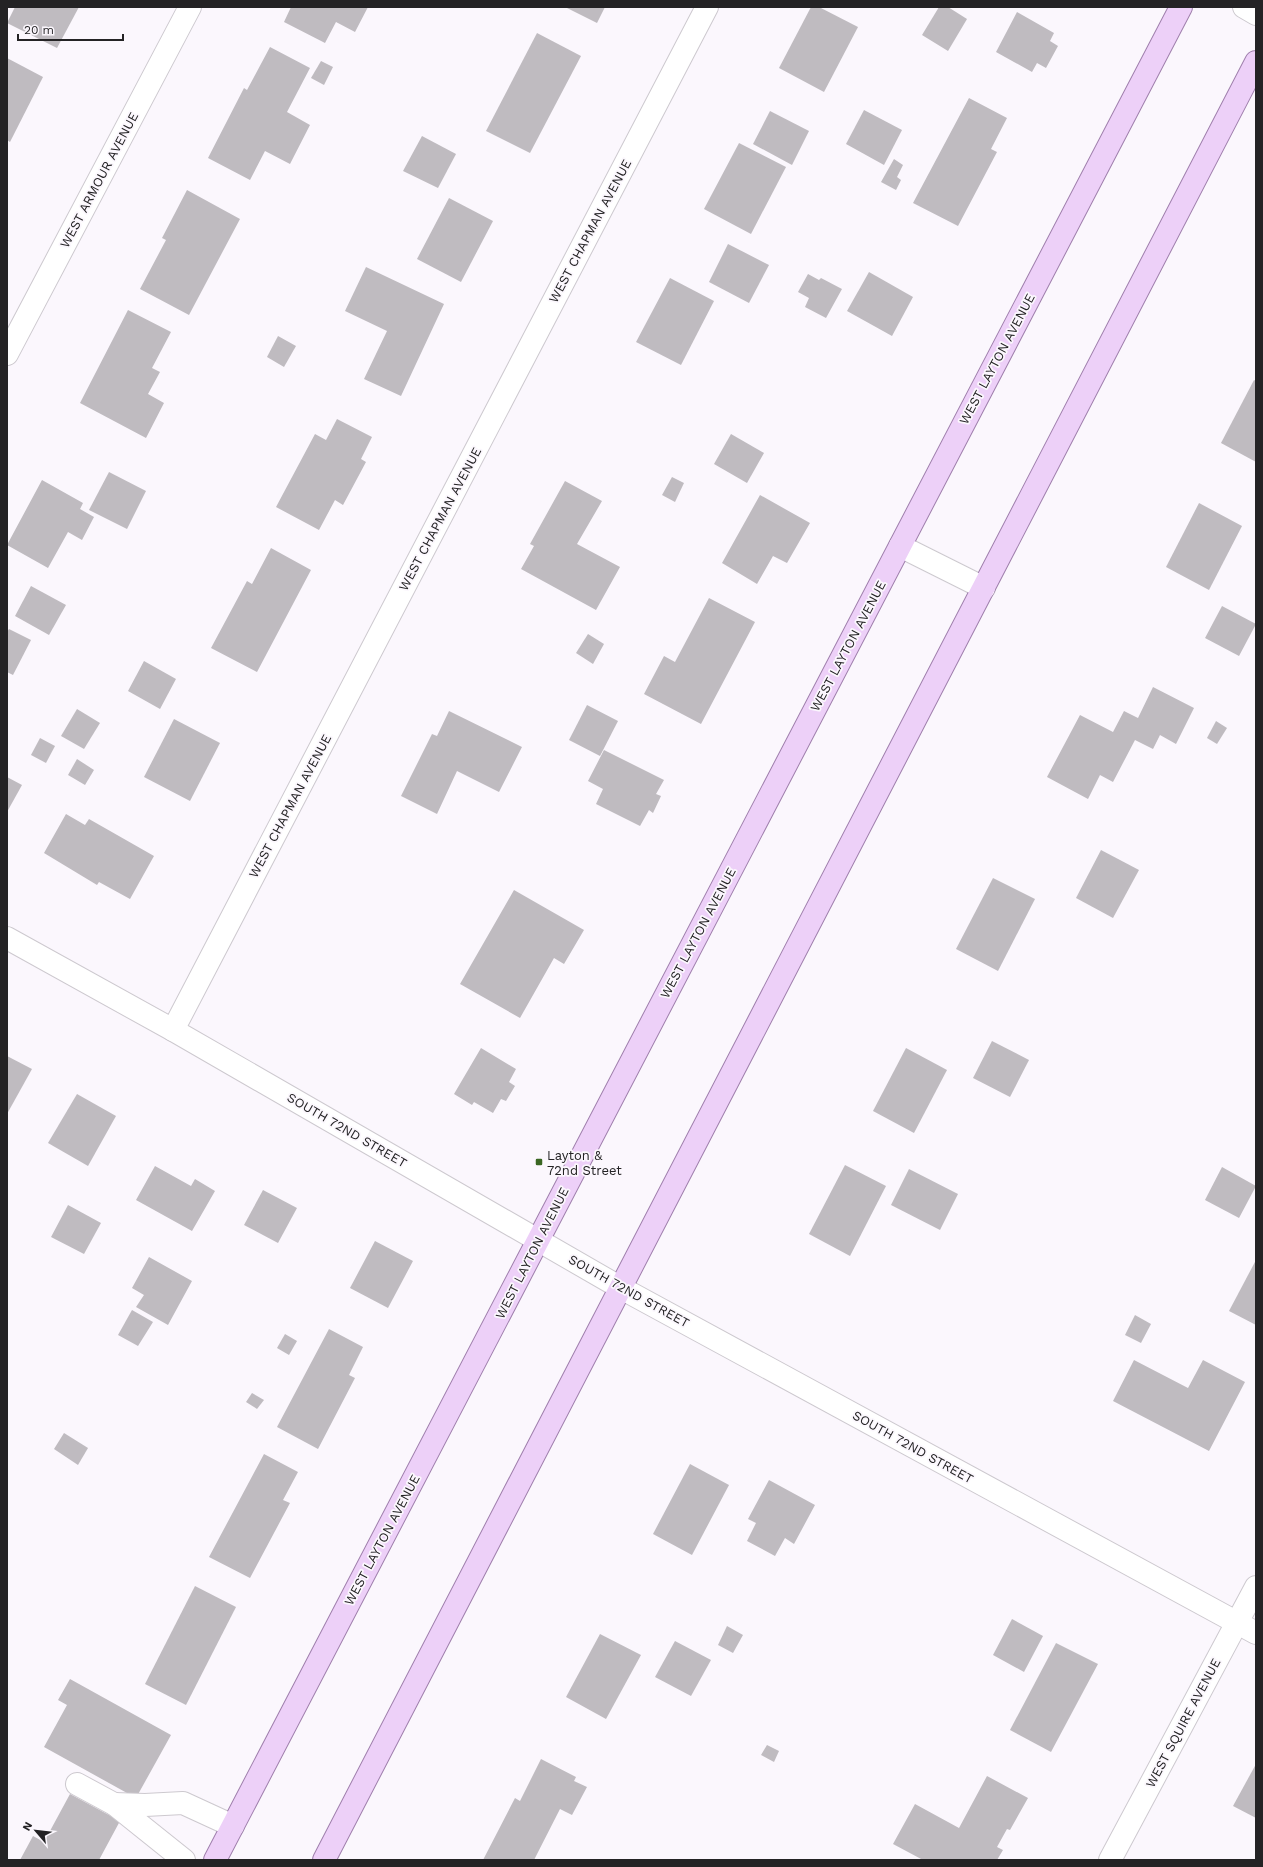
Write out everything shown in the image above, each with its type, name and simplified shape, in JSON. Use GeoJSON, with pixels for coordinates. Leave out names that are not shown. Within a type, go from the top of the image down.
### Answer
{"type":"FeatureCollection","features":[{"type":"Feature","properties":{"kind":"main road","name":"WEST LAYTON AVENUE"},"geometry":{"type":"LineString","coordinates":[[215,1860],[1181,7]]}},
{"type":"Feature","properties":{"kind":"main road"},"geometry":{"type":"LineString","coordinates":[[324,1860],[1256,62]]}},
{"type":"Feature","properties":{"kind":"street","name":"WEST ARMOUR AVENUE"},"geometry":{"type":"LineString","coordinates":[[7,354],[190,7]]}},
{"type":"Feature","properties":{"kind":"street","name":"WEST CHAPMAN AVENUE"},"geometry":{"type":"LineString","coordinates":[[173,1030],[707,7]]}},
{"type":"Feature","properties":{"kind":"street"},"geometry":{"type":"LineString","coordinates":[[1244,7],[1256,14]]}},
{"type":"Feature","properties":{"kind":"street"},"geometry":{"type":"LineString","coordinates":[[900,546],[984,588]]}},
{"type":"Feature","properties":{"kind":"street","name":"SOUTH 72ND STREET"},"geometry":{"type":"LineString","coordinates":[[7,938],[173,1030],[621,1288],[1256,1633]]}},
{"type":"Feature","properties":{"kind":"street","name":"WEST SQUIRE AVENUE"},"geometry":{"type":"LineString","coordinates":[[1110,1860],[1256,1586]]}},
{"type":"Feature","properties":{"kind":"street"},"geometry":{"type":"LineString","coordinates":[[77,1784],[114,1804],[184,1860]]}},
{"type":"Feature","properties":{"kind":"street"},"geometry":{"type":"LineString","coordinates":[[114,1804],[145,1806],[183,1803],[233,1826]]}},
{"type":"Feature","properties":{"kind":"building"},"geometry":{"type":"Polygon","coordinates":[[[15,7],[79,7],[57,48],[7,23],[15,7]]]}},
{"type":"Feature","properties":{"kind":"building"},"geometry":{"type":"Polygon","coordinates":[[[291,7],[368,7],[355,32],[336,22],[325,43],[284,22],[291,7]]]}},
{"type":"Feature","properties":{"kind":"building"},"geometry":{"type":"Polygon","coordinates":[[[565,7],[605,7],[597,23],[565,7]]]}},
{"type":"Feature","properties":{"kind":"building"},"geometry":{"type":"Polygon","coordinates":[[[811,7],[819,7],[858,27],[824,92],[779,68],[811,7]]]}},
{"type":"Feature","properties":{"kind":"building"},"geometry":{"type":"Polygon","coordinates":[[[939,7],[948,7],[967,19],[948,51],[922,35],[939,7]]]}},
{"type":"Feature","properties":{"kind":"building"},"geometry":{"type":"Polygon","coordinates":[[[1017,12],[1054,33],[1050,41],[1058,46],[1046,68],[1037,63],[1032,72],[996,52],[1017,12]]]}},
{"type":"Feature","properties":{"kind":"building"},"geometry":{"type":"Polygon","coordinates":[[[537,33],[581,56],[530,153],[486,131],[537,33]]]}},
{"type":"Feature","properties":{"kind":"building"},"geometry":{"type":"Polygon","coordinates":[[[270,47],[310,68],[287,112],[310,125],[290,164],[265,151],[250,180],[208,158],[244,88],[247,90],[270,47]]]}},
{"type":"Feature","properties":{"kind":"building"},"geometry":{"type":"Polygon","coordinates":[[[7,58],[43,77],[10,142],[7,140],[7,58]]]}},
{"type":"Feature","properties":{"kind":"building"},"geometry":{"type":"Polygon","coordinates":[[[321,61],[333,67],[324,85],[311,78],[321,61]]]}},
{"type":"Feature","properties":{"kind":"building"},"geometry":{"type":"Polygon","coordinates":[[[969,98],[1007,118],[991,149],[997,152],[958,226],[913,203],[969,98]]]}},
{"type":"Feature","properties":{"kind":"building"},"geometry":{"type":"Polygon","coordinates":[[[864,110],[902,130],[884,165],[846,144],[864,110]]]}},
{"type":"Feature","properties":{"kind":"building"},"geometry":{"type":"Polygon","coordinates":[[[770,111],[809,131],[792,165],[753,144],[770,111]]]}},
{"type":"Feature","properties":{"kind":"building"},"geometry":{"type":"Polygon","coordinates":[[[422,136],[456,154],[438,188],[403,171],[422,136]]]}},
{"type":"Feature","properties":{"kind":"building"},"geometry":{"type":"Polygon","coordinates":[[[739,143],[786,167],[751,234],[704,209],[739,143]]]}},
{"type":"Feature","properties":{"kind":"building"},"geometry":{"type":"Polygon","coordinates":[[[894,159],[903,165],[897,177],[901,180],[896,190],[881,182],[894,159]]]}},
{"type":"Feature","properties":{"kind":"building"},"geometry":{"type":"Polygon","coordinates":[[[187,190],[240,219],[189,315],[140,289],[166,240],[162,238],[187,190]]]}},
{"type":"Feature","properties":{"kind":"building"},"geometry":{"type":"Polygon","coordinates":[[[449,198],[493,221],[461,282],[417,259],[449,198]]]}},
{"type":"Feature","properties":{"kind":"building"},"geometry":{"type":"Polygon","coordinates":[[[728,244],[769,265],[749,303],[709,282],[728,244]]]}},
{"type":"Feature","properties":{"kind":"building"},"geometry":{"type":"Polygon","coordinates":[[[366,267],[444,304],[401,396],[364,379],[387,331],[345,311],[366,267]]]}},
{"type":"Feature","properties":{"kind":"building"},"geometry":{"type":"Polygon","coordinates":[[[869,272],[913,297],[892,336],[847,311],[869,272]]]}},
{"type":"Feature","properties":{"kind":"building"},"geometry":{"type":"Polygon","coordinates":[[[808,274],[819,280],[821,278],[842,289],[826,318],[805,307],[809,298],[798,292],[808,274]]]}},
{"type":"Feature","properties":{"kind":"building"},"geometry":{"type":"Polygon","coordinates":[[[670,278],[714,301],[681,365],[636,342],[670,278]]]}},
{"type":"Feature","properties":{"kind":"building"},"geometry":{"type":"Polygon","coordinates":[[[128,310],[171,332],[152,368],[160,372],[148,394],[164,403],[146,438],[80,403],[128,310]]]}},
{"type":"Feature","properties":{"kind":"building"},"geometry":{"type":"Polygon","coordinates":[[[278,336],[296,346],[284,367],[267,357],[278,336]]]}},
{"type":"Feature","properties":{"kind":"building"},"geometry":{"type":"Polygon","coordinates":[[[1254,380],[1256,381],[1256,462],[1221,443],[1254,380]]]}},
{"type":"Feature","properties":{"kind":"building"},"geometry":{"type":"Polygon","coordinates":[[[337,419],[372,437],[361,459],[366,462],[343,505],[335,500],[319,530],[276,507],[315,434],[326,440],[337,419]]]}},
{"type":"Feature","properties":{"kind":"building"},"geometry":{"type":"Polygon","coordinates":[[[731,434],[764,453],[747,483],[714,464],[731,434]]]}},
{"type":"Feature","properties":{"kind":"building"},"geometry":{"type":"Polygon","coordinates":[[[109,472],[146,491],[127,529],[89,510],[109,472]]]}},
{"type":"Feature","properties":{"kind":"building"},"geometry":{"type":"Polygon","coordinates":[[[672,477],[684,483],[675,502],[662,495],[672,477]]]}},
{"type":"Feature","properties":{"kind":"building"},"geometry":{"type":"Polygon","coordinates":[[[42,480],[83,503],[80,509],[94,517],[82,540],[68,532],[48,568],[7,545],[42,480]]]}},
{"type":"Feature","properties":{"kind":"building"},"geometry":{"type":"Polygon","coordinates":[[[565,481],[602,501],[577,544],[620,567],[596,610],[521,569],[534,546],[530,544],[565,481]]]}},
{"type":"Feature","properties":{"kind":"building"},"geometry":{"type":"Polygon","coordinates":[[[760,495],[810,523],[787,563],[773,556],[757,584],[722,563],[760,495]]]}},
{"type":"Feature","properties":{"kind":"building"},"geometry":{"type":"Polygon","coordinates":[[[1199,503],[1242,526],[1209,590],[1166,567],[1199,503]]]}},
{"type":"Feature","properties":{"kind":"building"},"geometry":{"type":"Polygon","coordinates":[[[271,548],[311,570],[257,672],[211,648],[247,581],[252,584],[271,548]]]}},
{"type":"Feature","properties":{"kind":"building"},"geometry":{"type":"Polygon","coordinates":[[[31,586],[66,605],[49,635],[15,616],[31,586]]]}},
{"type":"Feature","properties":{"kind":"building"},"geometry":{"type":"Polygon","coordinates":[[[709,598],[755,622],[701,724],[644,694],[664,656],[675,662],[709,598]]]}},
{"type":"Feature","properties":{"kind":"building"},"geometry":{"type":"Polygon","coordinates":[[[1222,606],[1256,624],[1239,656],[1205,638],[1222,606]]]}},
{"type":"Feature","properties":{"kind":"building"},"geometry":{"type":"Polygon","coordinates":[[[9,629],[31,640],[13,675],[7,672],[7,632],[9,629]]]}},
{"type":"Feature","properties":{"kind":"building"},"geometry":{"type":"Polygon","coordinates":[[[588,634],[604,644],[593,664],[576,653],[588,634]]]}},
{"type":"Feature","properties":{"kind":"building"},"geometry":{"type":"Polygon","coordinates":[[[144,661],[176,679],[160,709],[128,691],[144,661]]]}},
{"type":"Feature","properties":{"kind":"building"},"geometry":{"type":"Polygon","coordinates":[[[1153,687],[1194,708],[1176,744],[1160,735],[1153,749],[1135,740],[1113,782],[1100,775],[1088,799],[1047,777],[1080,715],[1113,732],[1124,711],[1138,718],[1153,687]]]}},
{"type":"Feature","properties":{"kind":"building"},"geometry":{"type":"Polygon","coordinates":[[[587,705],[618,721],[600,756],[569,740],[587,705]]]}},
{"type":"Feature","properties":{"kind":"building"},"geometry":{"type":"Polygon","coordinates":[[[77,709],[100,723],[84,749],[61,736],[77,709]]]}},
{"type":"Feature","properties":{"kind":"building"},"geometry":{"type":"Polygon","coordinates":[[[449,711],[522,747],[499,792],[457,771],[437,814],[401,796],[432,734],[437,736],[449,711]]]}},
{"type":"Feature","properties":{"kind":"building"},"geometry":{"type":"Polygon","coordinates":[[[174,719],[220,743],[190,801],[144,777],[174,719]]]}},
{"type":"Feature","properties":{"kind":"building"},"geometry":{"type":"Polygon","coordinates":[[[1216,721],[1227,728],[1217,744],[1207,738],[1216,721]]]}},
{"type":"Feature","properties":{"kind":"building"},"geometry":{"type":"Polygon","coordinates":[[[40,738],[55,746],[46,763],[31,755],[40,738]]]}},
{"type":"Feature","properties":{"kind":"building"},"geometry":{"type":"Polygon","coordinates":[[[604,750],[664,780],[656,794],[661,796],[653,813],[649,810],[640,826],[596,804],[603,789],[588,781],[604,750]]]}},
{"type":"Feature","properties":{"kind":"building"},"geometry":{"type":"Polygon","coordinates":[[[77,759],[94,770],[85,785],[68,775],[77,759]]]}},
{"type":"Feature","properties":{"kind":"building"},"geometry":{"type":"Polygon","coordinates":[[[7,777],[22,785],[7,812],[7,777]]]}},
{"type":"Feature","properties":{"kind":"building"},"geometry":{"type":"Polygon","coordinates":[[[66,814],[85,825],[89,819],[154,856],[130,899],[99,882],[97,885],[44,853],[66,814]]]}},
{"type":"Feature","properties":{"kind":"building"},"geometry":{"type":"Polygon","coordinates":[[[1101,850],[1139,870],[1113,918],[1076,898],[1101,850]]]}},
{"type":"Feature","properties":{"kind":"building"},"geometry":{"type":"Polygon","coordinates":[[[993,878],[1035,899],[998,971],[956,949],[993,878]]]}},
{"type":"Feature","properties":{"kind":"building"},"geometry":{"type":"Polygon","coordinates":[[[514,890],[584,930],[564,964],[554,958],[520,1018],[460,984],[514,890]]]}},
{"type":"Feature","properties":{"kind":"building"},"geometry":{"type":"Polygon","coordinates":[[[992,1041],[1029,1060],[1010,1097],[973,1078],[992,1041]]]}},
{"type":"Feature","properties":{"kind":"building"},"geometry":{"type":"Polygon","coordinates":[[[481,1048],[516,1069],[509,1082],[515,1086],[506,1101],[501,1099],[493,1113],[474,1102],[472,1105],[454,1094],[481,1048]]]}},
{"type":"Feature","properties":{"kind":"building"},"geometry":{"type":"Polygon","coordinates":[[[906,1048],[947,1070],[914,1133],[873,1111],[906,1048]]]}},
{"type":"Feature","properties":{"kind":"building"},"geometry":{"type":"Polygon","coordinates":[[[7,1056],[32,1069],[7,1114],[7,1056]]]}},
{"type":"Feature","properties":{"kind":"building"},"geometry":{"type":"Polygon","coordinates":[[[77,1094],[116,1116],[88,1166],[48,1143],[77,1094]]]}},
{"type":"Feature","properties":{"kind":"building"},"geometry":{"type":"Polygon","coordinates":[[[845,1165],[886,1186],[850,1256],[809,1234],[845,1165]]]}},
{"type":"Feature","properties":{"kind":"building"},"geometry":{"type":"Polygon","coordinates":[[[155,1166],[191,1186],[195,1179],[215,1191],[192,1231],[136,1200],[155,1166]]]}},
{"type":"Feature","properties":{"kind":"building"},"geometry":{"type":"Polygon","coordinates":[[[1222,1167],[1256,1186],[1239,1218],[1205,1200],[1222,1167]]]}},
{"type":"Feature","properties":{"kind":"building"},"geometry":{"type":"Polygon","coordinates":[[[909,1169],[958,1194],[940,1230],[891,1205],[909,1169]]]}},
{"type":"Feature","properties":{"kind":"building"},"geometry":{"type":"Polygon","coordinates":[[[263,1190],[297,1208],[278,1243],[244,1225],[263,1190]]]}},
{"type":"Feature","properties":{"kind":"building"},"geometry":{"type":"Polygon","coordinates":[[[68,1205],[101,1223],[84,1254],[51,1237],[68,1205]]]}},
{"type":"Feature","properties":{"kind":"building"},"geometry":{"type":"Polygon","coordinates":[[[375,1241],[413,1261],[388,1308],[350,1288],[375,1241]]]}},
{"type":"Feature","properties":{"kind":"building"},"geometry":{"type":"Polygon","coordinates":[[[149,1257],[192,1281],[168,1325],[136,1307],[144,1295],[132,1288],[149,1257]]]}},
{"type":"Feature","properties":{"kind":"building"},"geometry":{"type":"Polygon","coordinates":[[[1256,1260],[1256,1325],[1229,1311],[1256,1260]]]}},
{"type":"Feature","properties":{"kind":"building"},"geometry":{"type":"Polygon","coordinates":[[[132,1310],[153,1322],[138,1346],[118,1335],[132,1310]]]}},
{"type":"Feature","properties":{"kind":"building"},"geometry":{"type":"Polygon","coordinates":[[[1135,1315],[1151,1324],[1141,1343],[1125,1335],[1135,1315]]]}},
{"type":"Feature","properties":{"kind":"building"},"geometry":{"type":"Polygon","coordinates":[[[329,1329],[363,1347],[349,1375],[355,1378],[318,1449],[277,1427],[329,1329]]]}},
{"type":"Feature","properties":{"kind":"building"},"geometry":{"type":"Polygon","coordinates":[[[285,1334],[297,1341],[289,1355],[277,1348],[285,1334]]]}},
{"type":"Feature","properties":{"kind":"building"},"geometry":{"type":"Polygon","coordinates":[[[1134,1360],[1188,1388],[1203,1360],[1245,1382],[1209,1451],[1113,1401],[1134,1360]]]}},
{"type":"Feature","properties":{"kind":"building"},"geometry":{"type":"Polygon","coordinates":[[[252,1393],[264,1400],[257,1409],[246,1402],[252,1393]]]}},
{"type":"Feature","properties":{"kind":"building"},"geometry":{"type":"Polygon","coordinates":[[[64,1433],[88,1448],[78,1465],[54,1449],[64,1433]]]}},
{"type":"Feature","properties":{"kind":"building"},"geometry":{"type":"Polygon","coordinates":[[[264,1454],[298,1472],[283,1500],[290,1503],[250,1578],[209,1557],[264,1454]]]}},
{"type":"Feature","properties":{"kind":"building"},"geometry":{"type":"Polygon","coordinates":[[[690,1464],[729,1485],[692,1555],[653,1534],[690,1464]]]}},
{"type":"Feature","properties":{"kind":"building"},"geometry":{"type":"Polygon","coordinates":[[[769,1480],[815,1505],[794,1544],[785,1538],[775,1556],[747,1541],[756,1523],[748,1519],[769,1480]]]}},
{"type":"Feature","properties":{"kind":"building"},"geometry":{"type":"Polygon","coordinates":[[[195,1586],[236,1607],[186,1705],[145,1684],[195,1586]]]}},
{"type":"Feature","properties":{"kind":"building"},"geometry":{"type":"Polygon","coordinates":[[[1012,1619],[1043,1636],[1024,1672],[993,1655],[1012,1619]]]}},
{"type":"Feature","properties":{"kind":"building"},"geometry":{"type":"Polygon","coordinates":[[[727,1626],[743,1635],[733,1653],[718,1645],[727,1626]]]}},
{"type":"Feature","properties":{"kind":"building"},"geometry":{"type":"Polygon","coordinates":[[[600,1634],[641,1655],[606,1719],[566,1697],[600,1634]]]}},
{"type":"Feature","properties":{"kind":"building"},"geometry":{"type":"Polygon","coordinates":[[[675,1641],[711,1660],[691,1696],[655,1677],[675,1641]]]}},
{"type":"Feature","properties":{"kind":"building"},"geometry":{"type":"Polygon","coordinates":[[[1056,1643],[1098,1664],[1051,1752],[1010,1730],[1056,1643]]]}},
{"type":"Feature","properties":{"kind":"building"},"geometry":{"type":"Polygon","coordinates":[[[70,1679],[171,1735],[136,1798],[44,1747],[67,1705],[58,1700],[70,1679]]]}},
{"type":"Feature","properties":{"kind":"building"},"geometry":{"type":"Polygon","coordinates":[[[767,1745],[779,1751],[774,1762],[761,1755],[767,1745]]]}},
{"type":"Feature","properties":{"kind":"building"},"geometry":{"type":"Polygon","coordinates":[[[541,1759],[576,1777],[574,1781],[587,1787],[572,1815],[560,1809],[534,1860],[483,1860],[515,1798],[520,1801],[541,1759]]]}},
{"type":"Feature","properties":{"kind":"building"},"geometry":{"type":"Polygon","coordinates":[[[1256,1764],[1256,1818],[1233,1806],[1256,1764]]]}},
{"type":"Feature","properties":{"kind":"building"},"geometry":{"type":"Polygon","coordinates":[[[987,1776],[1028,1798],[1010,1830],[1007,1829],[997,1847],[1003,1850],[997,1860],[923,1860],[893,1844],[915,1804],[959,1828],[987,1776]]]}},
{"type":"Feature","properties":{"kind":"building"},"geometry":{"type":"Polygon","coordinates":[[[70,1794],[120,1821],[99,1860],[20,1860],[33,1836],[44,1842],[70,1794]]]}},
{"type":"Feature","properties":{"kind":"place","name":"Layton & 72nd Street"},"geometry":{"type":"Point","coordinates":[539,1162]}}]}
